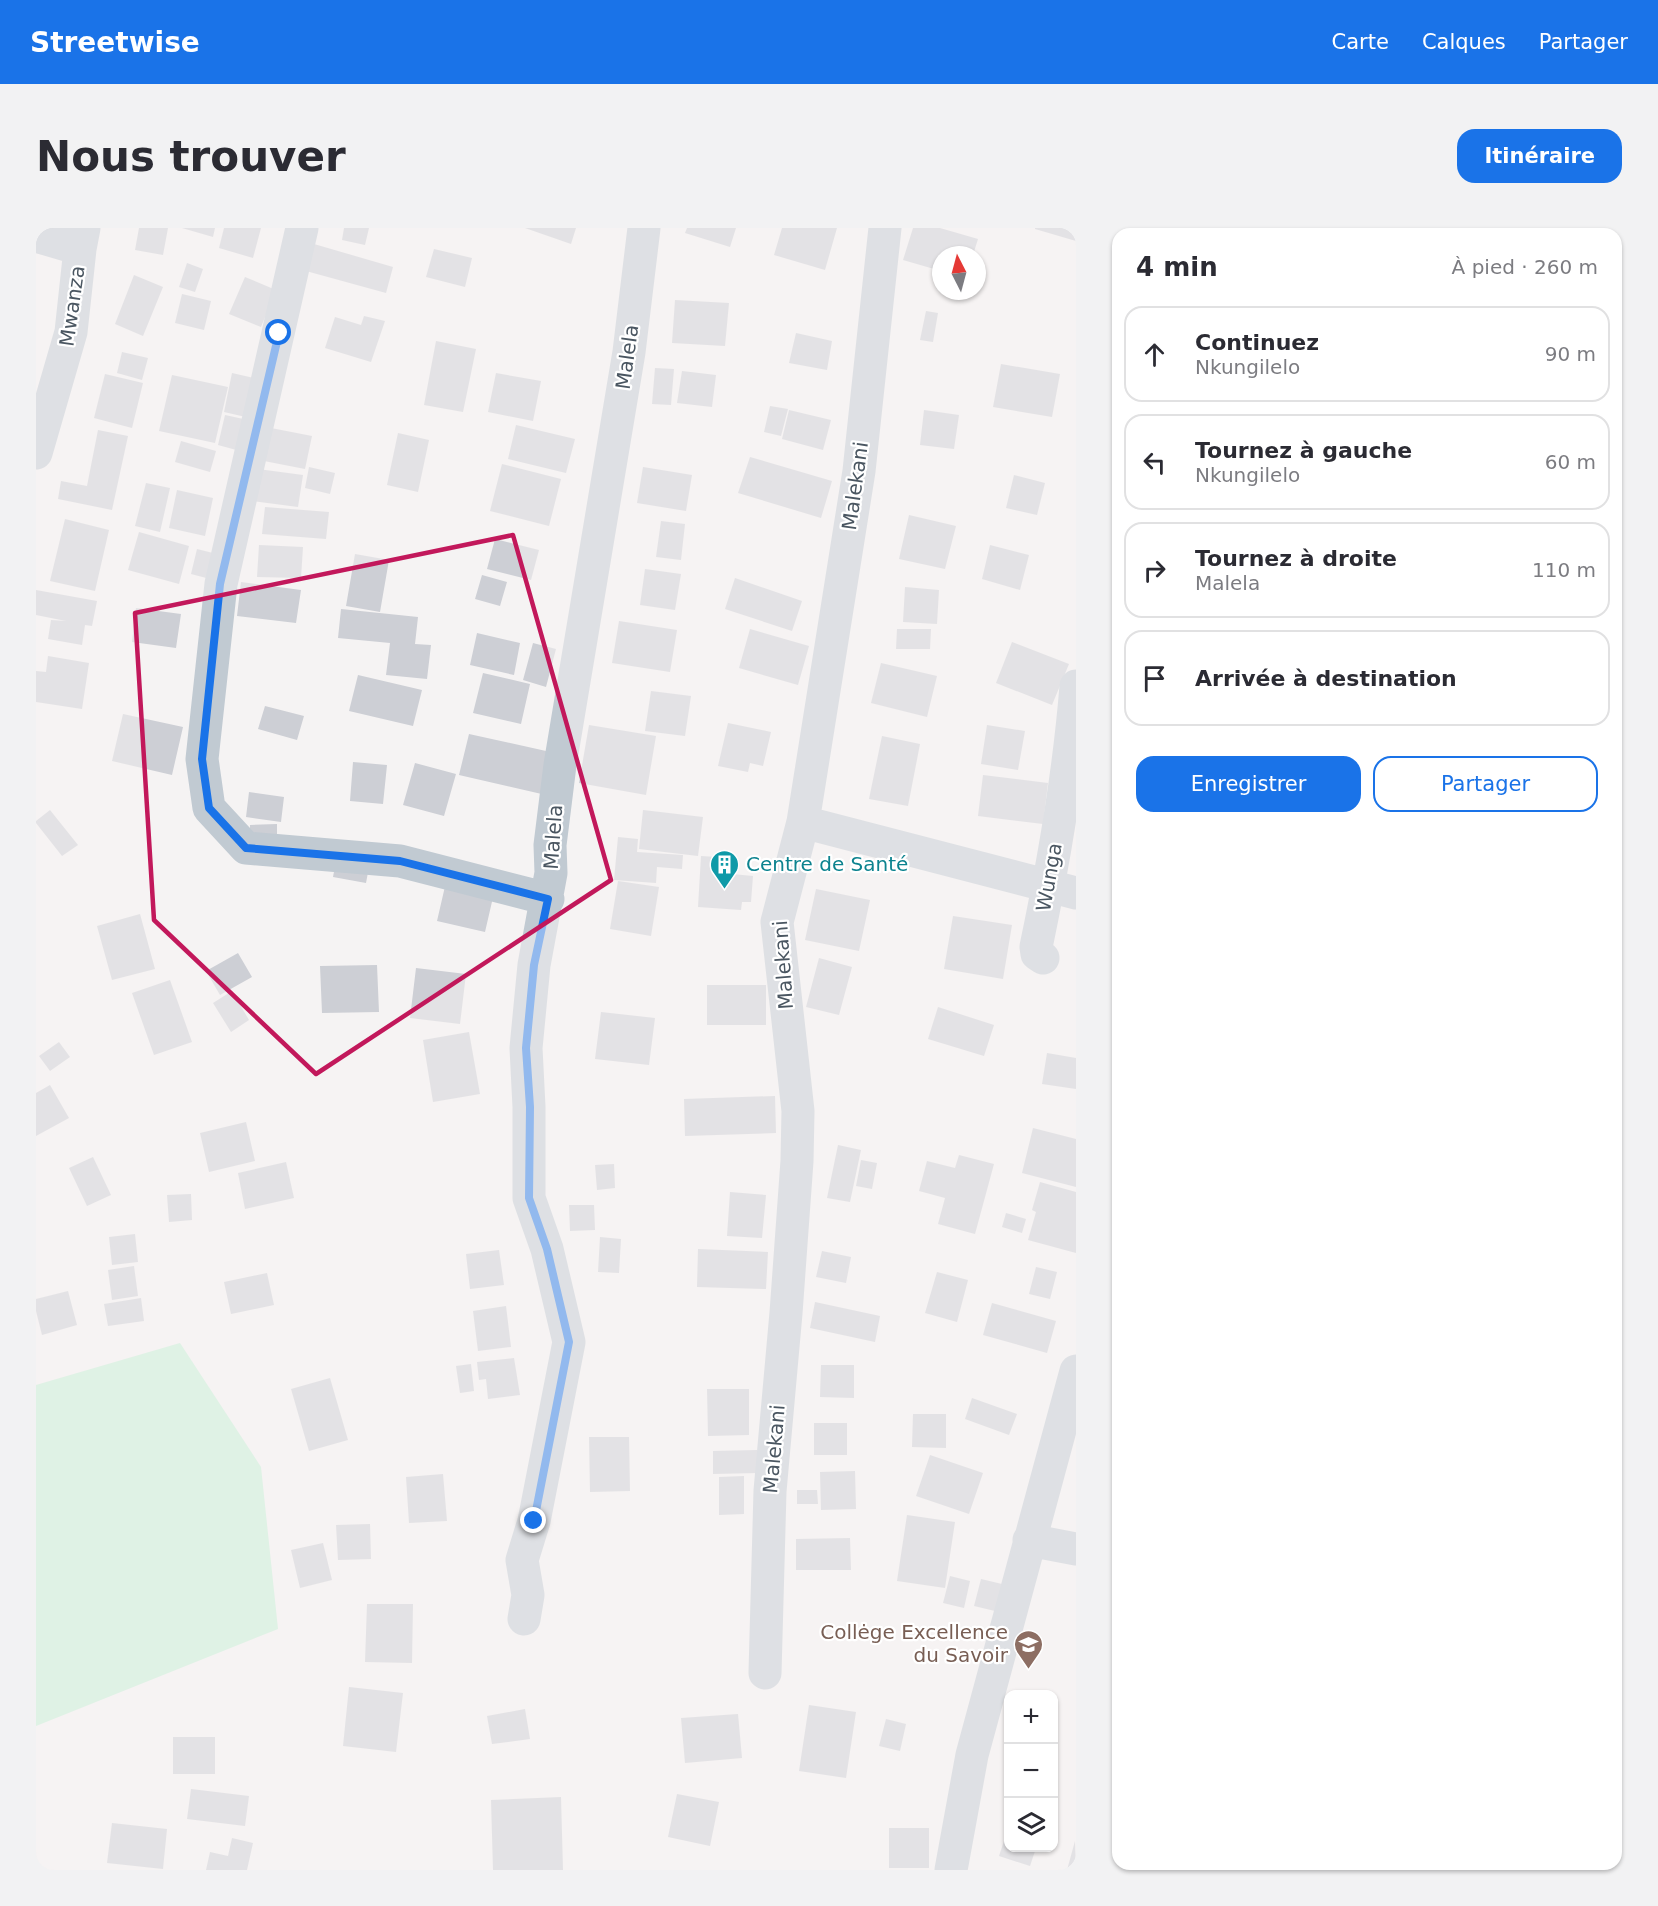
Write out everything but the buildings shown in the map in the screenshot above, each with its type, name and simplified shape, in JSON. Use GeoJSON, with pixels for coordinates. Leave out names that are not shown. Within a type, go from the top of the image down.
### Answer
{"type":"FeatureCollection","features":[{"type":"Feature","properties":{"kind":"street"},"geometry":{"type":"LineString","coordinates":[[302,228],[220,584],[202,759],[209,808],[246,848],[400,861],[548,899]]}},
{"type":"Feature","properties":{"kind":"street","name":"Malela"},"geometry":{"type":"LineString","coordinates":[[524,1619],[528,1595],[522,1560],[534,1521],[569,1342],[547,1249],[529,1198],[530,1107],[526,1048],[534,965],[548,899],[551,873],[550,845],[560,765],[629,352],[644,228]]}},
{"type":"Feature","properties":{"kind":"street","name":"Malekani"},"geometry":{"type":"LineString","coordinates":[[765,1673],[770,1491],[786,1313],[797,1161],[798,1111],[777,922],[803,822],[859,471],[885,228]]}},
{"type":"Feature","properties":{"kind":"street"},"geometry":{"type":"LineString","coordinates":[[36,236],[82,238]]}},
{"type":"Feature","properties":{"kind":"street","name":"Mwanza"},"geometry":{"type":"LineString","coordinates":[[36,453],[72,332],[82,238]]}},
{"type":"Feature","properties":{"kind":"street","name":"Wunga"},"geometry":{"type":"LineString","coordinates":[[1042,958],[1037,954],[1036,947],[1063,889],[1076,686]]}},
{"type":"Feature","properties":{"kind":"street"},"geometry":{"type":"LineString","coordinates":[[803,822],[1063,889]]}},
{"type":"Feature","properties":{"kind":"street"},"geometry":{"type":"LineString","coordinates":[[951,1870],[972,1755],[1076,1371]]}},
{"type":"Feature","properties":{"kind":"street"},"geometry":{"type":"LineString","coordinates":[[1029,1540],[1076,1549]]}},
{"type":"Feature","properties":{"kind":"highlighted area"},"geometry":{"type":"Polygon","coordinates":[[[513,535],[611,880],[316,1074],[154,920],[135,613],[513,535]]]}},
{"type":"Feature","properties":{"kind":"green space"},"geometry":{"type":"Polygon","coordinates":[[[180,1343],[261,1467],[278,1629],[36,1726],[36,1385],[180,1343]]]}},
{"type":"Feature","properties":{"kind":"place","name":"Centre de Santé"},"geometry":{"type":"Point","coordinates":[725,890]}},
{"type":"Feature","properties":{"kind":"place","name":"Collėge Excellence du Savoir"},"geometry":{"type":"Point","coordinates":[1029,1670]}},
{"type":"Feature","properties":{"kind":"route"},"geometry":{"type":"LineString","coordinates":[[279,333],[220,584],[202,759],[209,808],[246,848],[400,861],[548,899],[534,965],[526,1048],[530,1107],[529,1198],[547,1249],[569,1342],[534,1521]]}}]}
